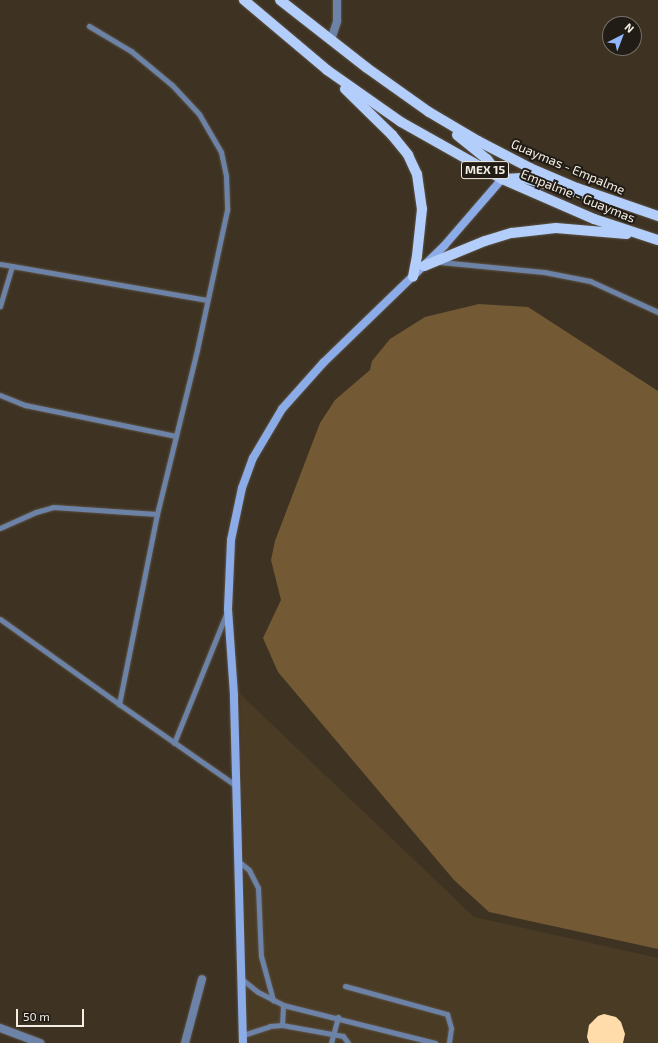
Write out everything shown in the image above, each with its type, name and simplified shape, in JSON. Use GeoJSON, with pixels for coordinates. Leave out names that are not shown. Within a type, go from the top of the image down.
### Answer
{"type":"FeatureCollection","features":[{"type":"Feature","properties":{"kind":"main road","name":"MEX 15"},"geometry":{"type":"LineString","coordinates":[[244,0],[327,70]]}},
{"type":"Feature","properties":{"kind":"main road","name":"MEX 15"},"geometry":{"type":"LineString","coordinates":[[280,0],[331,40],[429,112]]}},
{"type":"Feature","properties":{"kind":"main road","name":"Empalme - Guaymas"},"geometry":{"type":"LineString","coordinates":[[327,70],[401,122],[502,179],[594,219],[658,240]]}},
{"type":"Feature","properties":{"kind":"main road"},"geometry":{"type":"LineString","coordinates":[[327,70],[392,135],[408,155],[417,174],[422,209],[413,278]]}},
{"type":"Feature","properties":{"kind":"main road"},"geometry":{"type":"LineString","coordinates":[[429,112],[487,159],[502,179]]}},
{"type":"Feature","properties":{"kind":"main road","name":"Guaymas - Empalme"},"geometry":{"type":"LineString","coordinates":[[429,112],[524,165],[597,196],[658,216]]}},
{"type":"Feature","properties":{"kind":"main road"},"geometry":{"type":"LineString","coordinates":[[243,1039],[243,980],[237,861],[234,695],[228,609],[229,565],[235,512],[253,458],[282,409],[324,362],[413,278],[479,208],[502,179],[523,178],[564,191],[597,196]]}},
{"type":"Feature","properties":{"kind":"main road"},"geometry":{"type":"LineString","coordinates":[[424,266],[437,262],[485,241],[535,229],[556,228],[640,234]]}},
{"type":"Feature","properties":{"kind":"street"},"geometry":{"type":"LineString","coordinates":[[331,40],[337,21],[337,0]]}},
{"type":"Feature","properties":{"kind":"street"},"geometry":{"type":"LineString","coordinates":[[185,1043],[202,979]]}},
{"type":"Feature","properties":{"kind":"street"},"geometry":{"type":"LineString","coordinates":[[0,1028],[40,1043]]}},
{"type":"Feature","properties":{"kind":"lane"},"geometry":{"type":"LineString","coordinates":[[89,26],[131,51],[172,85],[199,114],[220,152],[226,176],[227,210],[208,300],[157,514],[119,704]]}},
{"type":"Feature","properties":{"kind":"lane"},"geometry":{"type":"LineString","coordinates":[[437,262],[544,272],[590,281],[658,312]]}},
{"type":"Feature","properties":{"kind":"lane"},"geometry":{"type":"LineString","coordinates":[[0,264],[208,300]]}},
{"type":"Feature","properties":{"kind":"lane"},"geometry":{"type":"LineString","coordinates":[[0,306],[12,266]]}},
{"type":"Feature","properties":{"kind":"lane"},"geometry":{"type":"LineString","coordinates":[[0,396],[25,405],[176,436]]}},
{"type":"Feature","properties":{"kind":"lane"},"geometry":{"type":"LineString","coordinates":[[0,528],[36,512],[53,507],[157,514]]}},
{"type":"Feature","properties":{"kind":"lane"},"geometry":{"type":"LineString","coordinates":[[174,743],[228,609]]}},
{"type":"Feature","properties":{"kind":"lane"},"geometry":{"type":"LineString","coordinates":[[0,620],[235,786]]}},
{"type":"Feature","properties":{"kind":"lane"},"geometry":{"type":"LineString","coordinates":[[237,861],[249,870],[258,888],[261,956],[273,1000]]}},
{"type":"Feature","properties":{"kind":"lane"},"geometry":{"type":"LineString","coordinates":[[243,980],[283,1005],[338,1017],[435,1043]]}},
{"type":"Feature","properties":{"kind":"lane"},"geometry":{"type":"LineString","coordinates":[[345,986],[447,1014],[450,1020],[449,1043]]}},
{"type":"Feature","properties":{"kind":"lane"},"geometry":{"type":"LineString","coordinates":[[282,1025],[283,1005]]}},
{"type":"Feature","properties":{"kind":"lane"},"geometry":{"type":"LineString","coordinates":[[331,1043],[338,1017]]}},
{"type":"Feature","properties":{"kind":"lane"},"geometry":{"type":"LineString","coordinates":[[243,1039],[264,1027],[282,1025],[343,1036],[348,1043]]}},
{"type":"Feature","properties":{"kind":"shaded area"},"geometry":{"type":"Polygon","coordinates":[[[479,304],[528,307],[658,391],[658,949],[489,912],[454,880],[278,672],[263,638],[281,600],[271,560],[275,541],[320,423],[335,400],[370,370],[372,361],[390,339],[425,317],[479,304]]]}},
{"type":"Feature","properties":{"kind":"shaded area"},"geometry":{"type":"Polygon","coordinates":[[[240,694],[474,917],[658,958],[658,1043],[248,1043],[240,694]]]}},
{"type":"Feature","properties":{"kind":"building"},"geometry":{"type":"Polygon","coordinates":[[[604,1014],[616,1017],[621,1022],[625,1034],[623,1043],[589,1043],[587,1037],[589,1025],[598,1016],[604,1014]]]}}]}
